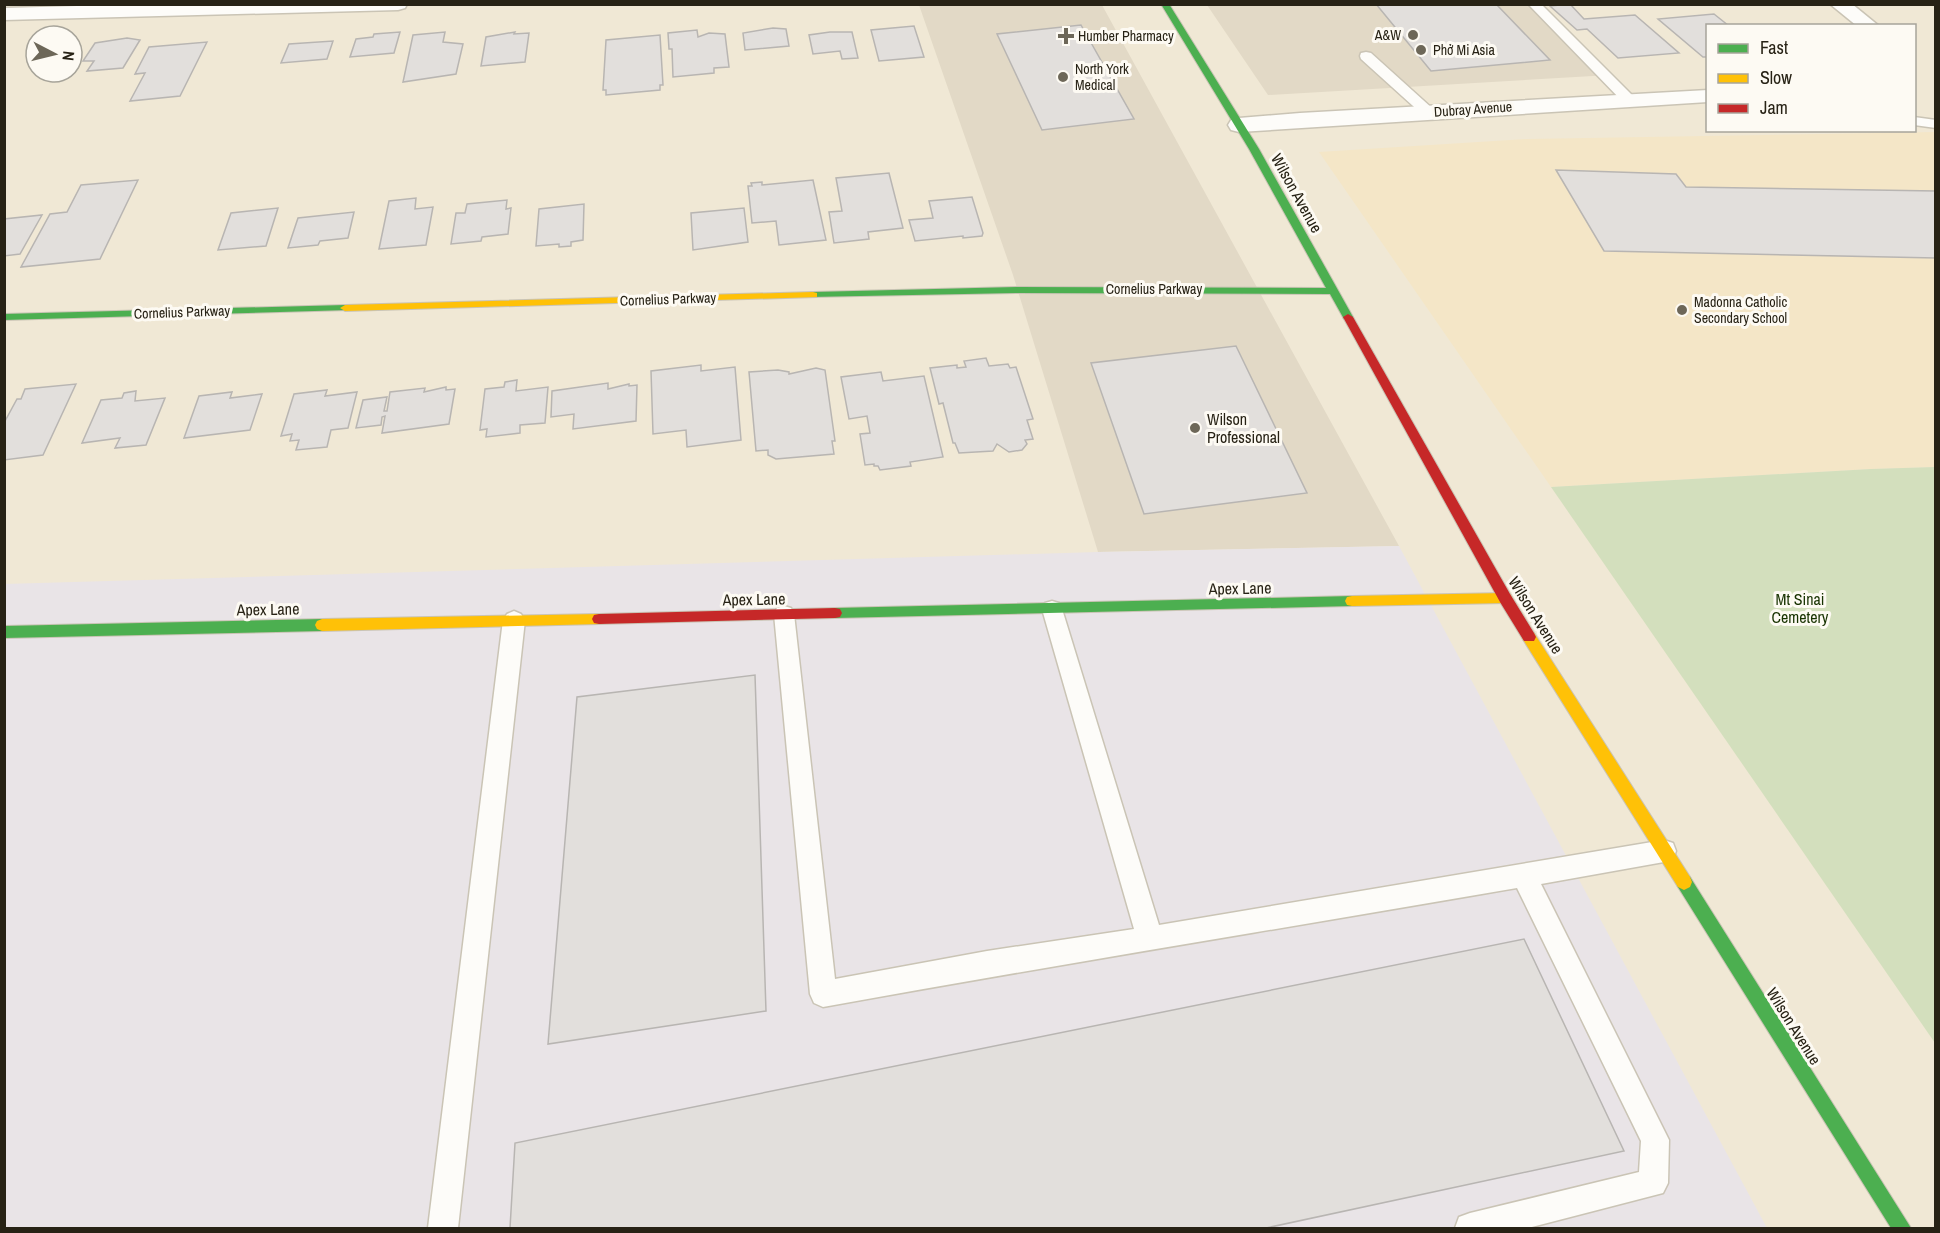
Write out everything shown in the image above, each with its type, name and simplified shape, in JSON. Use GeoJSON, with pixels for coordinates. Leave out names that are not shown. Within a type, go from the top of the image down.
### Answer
{"type":"FeatureCollection","features":[{"type":"Feature","properties":{"kind":"street"},"geometry":{"type":"LineString","coordinates":[[4,14],[398,4]]}},
{"type":"Feature","properties":{"kind":"street","name":"Wilson Avenue"},"geometry":{"type":"LineString","coordinates":[[1165,4],[1239,125],[1505,598],[1902,1228]]}},
{"type":"Feature","properties":{"kind":"street"},"geometry":{"type":"LineString","coordinates":[[1839,4],[1867,24]]}},
{"type":"Feature","properties":{"kind":"street","name":"Dubray Avenue"},"geometry":{"type":"LineString","coordinates":[[1239,125],[1628,99],[1706,96]]}},
{"type":"Feature","properties":{"kind":"street","name":"Cornelius Parkway"},"geometry":{"type":"LineString","coordinates":[[4,317],[1016,290],[1332,291]]}},
{"type":"Feature","properties":{"kind":"street","name":"Apex Lane"},"geometry":{"type":"LineString","coordinates":[[4,632],[1505,598]]}},
{"type":"Feature","properties":{"kind":"lane"},"geometry":{"type":"LineString","coordinates":[[1534,4],[1628,99]]}},
{"type":"Feature","properties":{"kind":"lane"},"geometry":{"type":"LineString","coordinates":[[1366,56],[1428,112]]}},
{"type":"Feature","properties":{"kind":"lane"},"geometry":{"type":"LineString","coordinates":[[1916,121],[1935,124]]}},
{"type":"Feature","properties":{"kind":"lane"},"geometry":{"type":"LineString","coordinates":[[1052,609],[1150,939]]}},
{"type":"Feature","properties":{"kind":"lane"},"geometry":{"type":"LineString","coordinates":[[784,614],[823,994],[987,964],[1150,939],[1664,851]]}},
{"type":"Feature","properties":{"kind":"lane"},"geometry":{"type":"LineString","coordinates":[[443,1228],[514,620]]}},
{"type":"Feature","properties":{"kind":"lane"},"geometry":{"type":"LineString","coordinates":[[1470,1228],[1653,1183],[1655,1140],[1524,875]]}},
{"type":"Feature","properties":{"kind":"shaded area"},"geometry":{"type":"Polygon","coordinates":[[[919,5],[1102,5],[1399,546],[1098,552],[1013,275],[919,5]]]}},
{"type":"Feature","properties":{"kind":"shaded area"},"geometry":{"type":"Polygon","coordinates":[[[1207,5],[1541,5],[1610,75],[1268,95],[1207,5]]]}},
{"type":"Feature","properties":{"kind":"shaded area","name":"Madonna Catholic Secondary School"},"geometry":{"type":"Polygon","coordinates":[[[1935,132],[1935,467],[1551,487],[1319,152],[1527,139],[1935,132]]]}},
{"type":"Feature","properties":{"kind":"shaded area"},"geometry":{"type":"Polygon","coordinates":[[[1399,546],[1767,1228],[5,1228],[4,584],[1098,552],[1399,546]]]}},
{"type":"Feature","properties":{"kind":"green space","name":"Mt Sinai Cemetery"},"geometry":{"type":"Polygon","coordinates":[[[1936,467],[1935,1043],[1551,487],[1936,467]]]}},
{"type":"Feature","properties":{"kind":"building"},"geometry":{"type":"Polygon","coordinates":[[[1376,4],[1496,4],[1550,60],[1431,71],[1376,4]]]}},
{"type":"Feature","properties":{"kind":"building"},"geometry":{"type":"Polygon","coordinates":[[[1570,4],[1584,19],[1635,15],[1679,53],[1618,58],[1587,29],[1577,30],[1550,6],[1570,4]]]}},
{"type":"Feature","properties":{"kind":"building"},"geometry":{"type":"Polygon","coordinates":[[[1714,14],[1726,24],[1706,24],[1706,57],[1703,57],[1658,19],[1714,14]]]}},
{"type":"Feature","properties":{"kind":"building","name":"North York Medical"},"geometry":{"type":"Polygon","coordinates":[[[1081,25],[1134,119],[1042,130],[997,34],[1081,25]]]}},
{"type":"Feature","properties":{"kind":"building"},"geometry":{"type":"Polygon","coordinates":[[[914,26],[924,57],[879,61],[871,30],[914,26]]]}},
{"type":"Feature","properties":{"kind":"building"},"geometry":{"type":"Polygon","coordinates":[[[773,28],[786,29],[789,46],[745,50],[743,33],[773,28]]]}},
{"type":"Feature","properties":{"kind":"building"},"geometry":{"type":"Polygon","coordinates":[[[697,30],[698,37],[709,33],[725,34],[729,67],[714,68],[714,73],[673,77],[672,49],[669,49],[668,33],[697,30]]]}},
{"type":"Feature","properties":{"kind":"building"},"geometry":{"type":"Polygon","coordinates":[[[400,32],[394,53],[350,57],[356,39],[373,37],[374,34],[400,32]]]}},
{"type":"Feature","properties":{"kind":"building"},"geometry":{"type":"Polygon","coordinates":[[[445,32],[443,42],[463,44],[456,74],[403,82],[413,35],[445,32]]]}},
{"type":"Feature","properties":{"kind":"building"},"geometry":{"type":"Polygon","coordinates":[[[515,32],[514,34],[529,33],[525,62],[481,66],[486,37],[515,32]]]}},
{"type":"Feature","properties":{"kind":"building"},"geometry":{"type":"Polygon","coordinates":[[[852,32],[858,58],[842,59],[840,51],[813,54],[809,35],[852,32]]]}},
{"type":"Feature","properties":{"kind":"building"},"geometry":{"type":"Polygon","coordinates":[[[660,35],[663,85],[660,85],[660,90],[606,95],[606,90],[603,90],[606,40],[660,35]]]}},
{"type":"Feature","properties":{"kind":"building"},"geometry":{"type":"Polygon","coordinates":[[[127,38],[140,40],[123,68],[87,71],[94,61],[84,60],[95,43],[127,38]]]}},
{"type":"Feature","properties":{"kind":"building"},"geometry":{"type":"Polygon","coordinates":[[[333,41],[327,59],[281,63],[289,44],[333,41]]]}},
{"type":"Feature","properties":{"kind":"building"},"geometry":{"type":"Polygon","coordinates":[[[207,42],[180,96],[130,101],[145,73],[135,74],[149,47],[207,42]]]}},
{"type":"Feature","properties":{"kind":"building"},"geometry":{"type":"Polygon","coordinates":[[[1556,170],[1676,174],[1686,187],[1936,191],[1936,258],[1604,251],[1556,170]]]}},
{"type":"Feature","properties":{"kind":"building"},"geometry":{"type":"Polygon","coordinates":[[[889,173],[903,228],[868,232],[869,239],[834,243],[829,212],[842,211],[836,178],[889,173]]]}},
{"type":"Feature","properties":{"kind":"building"},"geometry":{"type":"Polygon","coordinates":[[[138,180],[100,259],[21,267],[50,214],[67,212],[81,185],[138,180]]]}},
{"type":"Feature","properties":{"kind":"building"},"geometry":{"type":"Polygon","coordinates":[[[813,180],[826,240],[779,245],[776,221],[752,223],[748,186],[752,186],[751,183],[762,182],[762,185],[813,180]]]}},
{"type":"Feature","properties":{"kind":"building"},"geometry":{"type":"Polygon","coordinates":[[[972,197],[982,236],[915,241],[909,220],[933,218],[929,201],[972,197]]]}},
{"type":"Feature","properties":{"kind":"building"},"geometry":{"type":"Polygon","coordinates":[[[416,198],[415,209],[433,207],[426,245],[379,249],[389,201],[416,198]]]}},
{"type":"Feature","properties":{"kind":"building"},"geometry":{"type":"Polygon","coordinates":[[[507,200],[506,209],[511,208],[508,234],[482,237],[481,241],[451,244],[456,213],[465,213],[467,204],[507,200]]]}},
{"type":"Feature","properties":{"kind":"building"},"geometry":{"type":"Polygon","coordinates":[[[584,204],[583,240],[571,242],[571,246],[559,247],[559,244],[536,246],[539,209],[584,204]]]}},
{"type":"Feature","properties":{"kind":"building"},"geometry":{"type":"Polygon","coordinates":[[[278,208],[266,246],[218,250],[231,213],[278,208]]]}},
{"type":"Feature","properties":{"kind":"building"},"geometry":{"type":"Polygon","coordinates":[[[744,208],[748,242],[693,250],[691,213],[744,208]]]}},
{"type":"Feature","properties":{"kind":"building"},"geometry":{"type":"Polygon","coordinates":[[[354,212],[348,238],[320,241],[318,245],[288,248],[298,218],[354,212]]]}},
{"type":"Feature","properties":{"kind":"building"},"geometry":{"type":"Polygon","coordinates":[[[42,215],[20,254],[4,256],[4,219],[42,215]]]}},
{"type":"Feature","properties":{"kind":"building","name":"Wilson Professional"},"geometry":{"type":"Polygon","coordinates":[[[1236,346],[1307,493],[1144,514],[1091,363],[1236,346]]]}},
{"type":"Feature","properties":{"kind":"building"},"geometry":{"type":"Polygon","coordinates":[[[986,358],[989,366],[1008,364],[1010,368],[1016,367],[1033,419],[1027,420],[1033,439],[1025,440],[1027,444],[1022,450],[1009,452],[997,444],[993,451],[959,453],[953,443],[943,403],[939,404],[930,368],[957,365],[957,368],[966,367],[964,361],[986,358]]]}},
{"type":"Feature","properties":{"kind":"building"},"geometry":{"type":"Polygon","coordinates":[[[701,365],[701,371],[735,367],[741,440],[687,447],[686,430],[653,434],[651,371],[701,365]]]}},
{"type":"Feature","properties":{"kind":"building"},"geometry":{"type":"Polygon","coordinates":[[[816,368],[825,370],[835,441],[832,441],[834,454],[776,459],[768,455],[768,450],[756,451],[749,372],[778,370],[789,372],[789,374],[816,368]]]}},
{"type":"Feature","properties":{"kind":"building"},"geometry":{"type":"Polygon","coordinates":[[[881,372],[883,381],[924,376],[943,457],[910,462],[911,466],[880,470],[874,464],[865,465],[860,434],[870,433],[867,416],[849,419],[841,377],[881,372]]]}},
{"type":"Feature","properties":{"kind":"building"},"geometry":{"type":"Polygon","coordinates":[[[517,380],[516,391],[548,387],[545,423],[520,425],[520,433],[486,437],[487,429],[480,430],[485,389],[504,387],[505,382],[517,380]]]}},
{"type":"Feature","properties":{"kind":"building"},"geometry":{"type":"Polygon","coordinates":[[[608,383],[608,389],[629,384],[629,386],[637,385],[636,421],[573,429],[574,414],[551,417],[552,391],[608,383]]]}},
{"type":"Feature","properties":{"kind":"building"},"geometry":{"type":"Polygon","coordinates":[[[76,384],[43,455],[4,460],[4,423],[17,399],[21,399],[25,389],[76,384]]]}},
{"type":"Feature","properties":{"kind":"building"},"geometry":{"type":"Polygon","coordinates":[[[446,387],[446,390],[455,389],[449,424],[382,433],[385,416],[382,417],[381,425],[356,428],[363,400],[387,397],[384,411],[387,411],[390,392],[425,388],[424,392],[446,387]]]}},
{"type":"Feature","properties":{"kind":"building"},"geometry":{"type":"Polygon","coordinates":[[[327,390],[325,396],[357,392],[348,428],[331,430],[327,447],[296,450],[299,440],[290,441],[292,434],[281,436],[294,394],[327,390]]]}},
{"type":"Feature","properties":{"kind":"building"},"geometry":{"type":"Polygon","coordinates":[[[136,391],[135,401],[165,398],[146,445],[115,448],[120,438],[82,443],[101,400],[122,398],[124,393],[136,391]]]}},
{"type":"Feature","properties":{"kind":"building"},"geometry":{"type":"Polygon","coordinates":[[[232,392],[230,398],[262,394],[250,430],[184,438],[199,396],[232,392]]]}},
{"type":"Feature","properties":{"kind":"building"},"geometry":{"type":"Polygon","coordinates":[[[755,675],[766,1011],[548,1044],[577,697],[755,675]]]}},
{"type":"Feature","properties":{"kind":"building"},"geometry":{"type":"Polygon","coordinates":[[[1524,939],[1624,1151],[1266,1228],[510,1228],[515,1143],[1524,939]]]}},
{"type":"Feature","properties":{"kind":"traffic: fast"},"geometry":{"type":"LineString","coordinates":[[1165,4],[1254,149],[1348,317]]}},
{"type":"Feature","properties":{"kind":"traffic: fast"},"geometry":{"type":"LineString","coordinates":[[813,295],[1016,290],[1332,291]]}},
{"type":"Feature","properties":{"kind":"traffic: fast"},"geometry":{"type":"LineString","coordinates":[[4,317],[345,308]]}},
{"type":"Feature","properties":{"kind":"traffic: fast"},"geometry":{"type":"LineString","coordinates":[[835,613],[1352,601]]}},
{"type":"Feature","properties":{"kind":"traffic: fast"},"geometry":{"type":"LineString","coordinates":[[4,632],[322,625]]}},
{"type":"Feature","properties":{"kind":"traffic: fast"},"geometry":{"type":"LineString","coordinates":[[1684,882],[1902,1228]]}},
{"type":"Feature","properties":{"kind":"traffic: slow"},"geometry":{"type":"LineString","coordinates":[[345,308],[813,295]]}},
{"type":"Feature","properties":{"kind":"traffic: slow"},"geometry":{"type":"LineString","coordinates":[[1352,601],[1505,598]]}},
{"type":"Feature","properties":{"kind":"traffic: slow"},"geometry":{"type":"LineString","coordinates":[[322,625],[599,619]]}},
{"type":"Feature","properties":{"kind":"traffic: slow"},"geometry":{"type":"LineString","coordinates":[[1529,637],[1684,882]]}},
{"type":"Feature","properties":{"kind":"traffic: jam"},"geometry":{"type":"LineString","coordinates":[[1348,317],[1529,637]]}},
{"type":"Feature","properties":{"kind":"traffic: jam"},"geometry":{"type":"LineString","coordinates":[[599,619],[835,613]]}},
{"type":"Feature","properties":{"kind":"place","name":"A&W"},"geometry":{"type":"Point","coordinates":[1413,35]}},
{"type":"Feature","properties":{"kind":"place","name":"Humber Pharmacy"},"geometry":{"type":"Point","coordinates":[1066,36]}},
{"type":"Feature","properties":{"kind":"place","name":"Phở Mi Asia"},"geometry":{"type":"Point","coordinates":[1421,50]}},
{"type":"Feature","properties":{"kind":"place","name":"North York Medical"},"geometry":{"type":"Point","coordinates":[1063,77]}},
{"type":"Feature","properties":{"kind":"place","name":"Madonna Catholic Secondary School"},"geometry":{"type":"Point","coordinates":[1682,310]}},
{"type":"Feature","properties":{"kind":"place","name":"Wilson Professional"},"geometry":{"type":"Point","coordinates":[1195,428]}}]}
